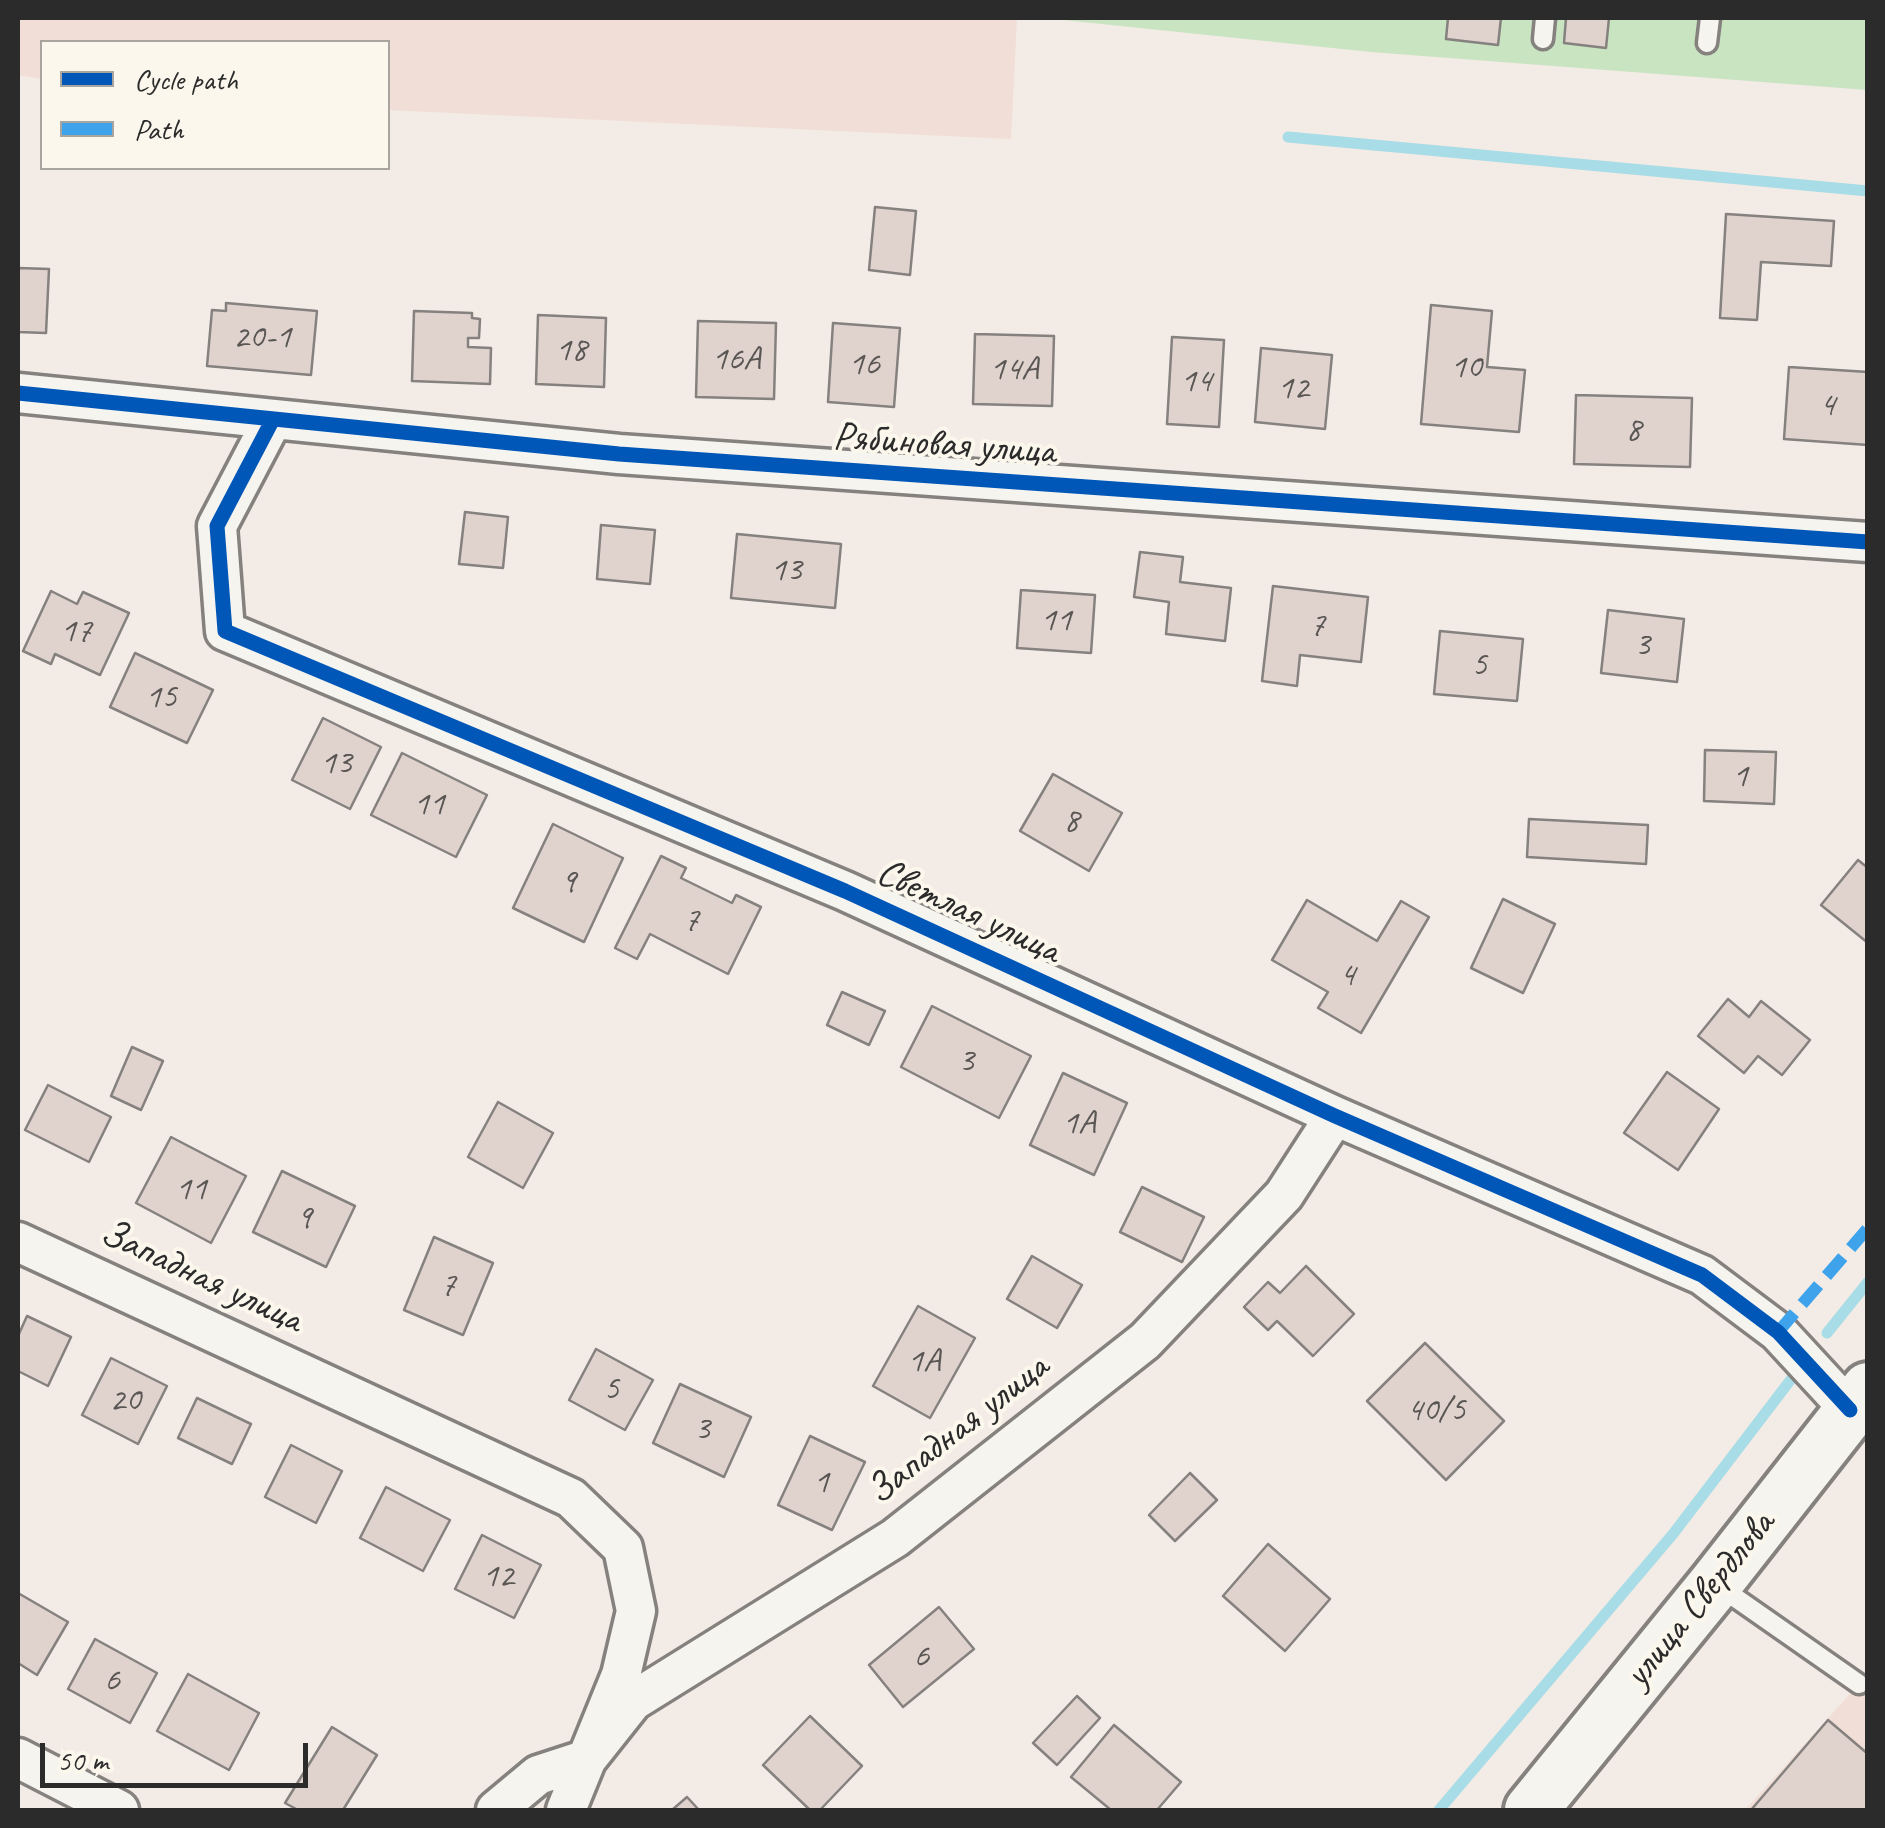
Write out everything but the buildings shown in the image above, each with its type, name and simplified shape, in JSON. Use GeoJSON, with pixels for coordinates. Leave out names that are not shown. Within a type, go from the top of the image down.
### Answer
{"type":"FeatureCollection","features":[{"type":"Feature","properties":{"kind":"main road","name":"улица Свердлова"},"geometry":{"type":"LineString","coordinates":[[1530,1810],[1716,1584],[1859,1399]]}},
{"type":"Feature","properties":{"kind":"street","name":"Рябиновая улица"},"geometry":{"type":"LineString","coordinates":[[18,393],[619,454],[1868,542]]}},
{"type":"Feature","properties":{"kind":"street","name":"Светлая улица"},"geometry":{"type":"LineString","coordinates":[[273,419],[218,526],[225,631],[845,891],[1336,1116],[1702,1275],[1859,1399]]}},
{"type":"Feature","properties":{"kind":"street","name":"Западная улица"},"geometry":{"type":"LineString","coordinates":[[587,1759],[634,1701],[895,1538],[1145,1341],[1284,1195],[1336,1116]]}},
{"type":"Feature","properties":{"kind":"street","name":"Западная улица"},"geometry":{"type":"LineString","coordinates":[[18,1242],[572,1498],[623,1548],[636,1611],[620,1676],[566,1810]]}},
{"type":"Feature","properties":{"kind":"street"},"geometry":{"type":"LineString","coordinates":[[18,1758],[119,1810]]}},
{"type":"Feature","properties":{"kind":"street"},"geometry":{"type":"LineString","coordinates":[[496,1810],[538,1775],[587,1759]]}},
{"type":"Feature","properties":{"kind":"lane"},"geometry":{"type":"LineString","coordinates":[[1543,38],[1544,18]]}},
{"type":"Feature","properties":{"kind":"lane"},"geometry":{"type":"LineString","coordinates":[[1707,43],[1710,18]]}},
{"type":"Feature","properties":{"kind":"lane"},"geometry":{"type":"LineString","coordinates":[[1716,1584],[1859,1684]]}},
{"type":"Feature","properties":{"kind":"shaded area"},"geometry":{"type":"Polygon","coordinates":[[[18,18],[1017,18],[1011,139],[390,110],[390,40],[40,40],[40,79],[18,75],[18,18]]]}},
{"type":"Feature","properties":{"kind":"shaded area"},"geometry":{"type":"Polygon","coordinates":[[[1867,1674],[1867,1810],[1745,1810],[1859,1684],[1867,1674]]]}},
{"type":"Feature","properties":{"kind":"green space"},"geometry":{"type":"Polygon","coordinates":[[[1044,18],[1867,18],[1867,90],[1371,52],[1044,18]]]}},
{"type":"Feature","properties":{"kind":"waterway"},"geometry":{"type":"LineString","coordinates":[[1288,137],[1868,191]]}},
{"type":"Feature","properties":{"kind":"waterway"},"geometry":{"type":"LineString","coordinates":[[1827,1333],[1868,1282]]}},
{"type":"Feature","properties":{"kind":"waterway"},"geometry":{"type":"LineString","coordinates":[[1439,1810],[1673,1534],[1792,1378]]}},
{"type":"Feature","properties":{"kind":"marked path"},"geometry":{"type":"LineString","coordinates":[[1778,1332],[1868,1228]]}},
{"type":"Feature","properties":{"kind":"cycle path"},"geometry":{"type":"LineString","coordinates":[[18,393],[619,454],[1868,542]]}},
{"type":"Feature","properties":{"kind":"cycle path"},"geometry":{"type":"LineString","coordinates":[[273,419],[217,526],[225,631],[845,891],[1335,1116],[1702,1275],[1778,1332],[1850,1410]]}}]}
